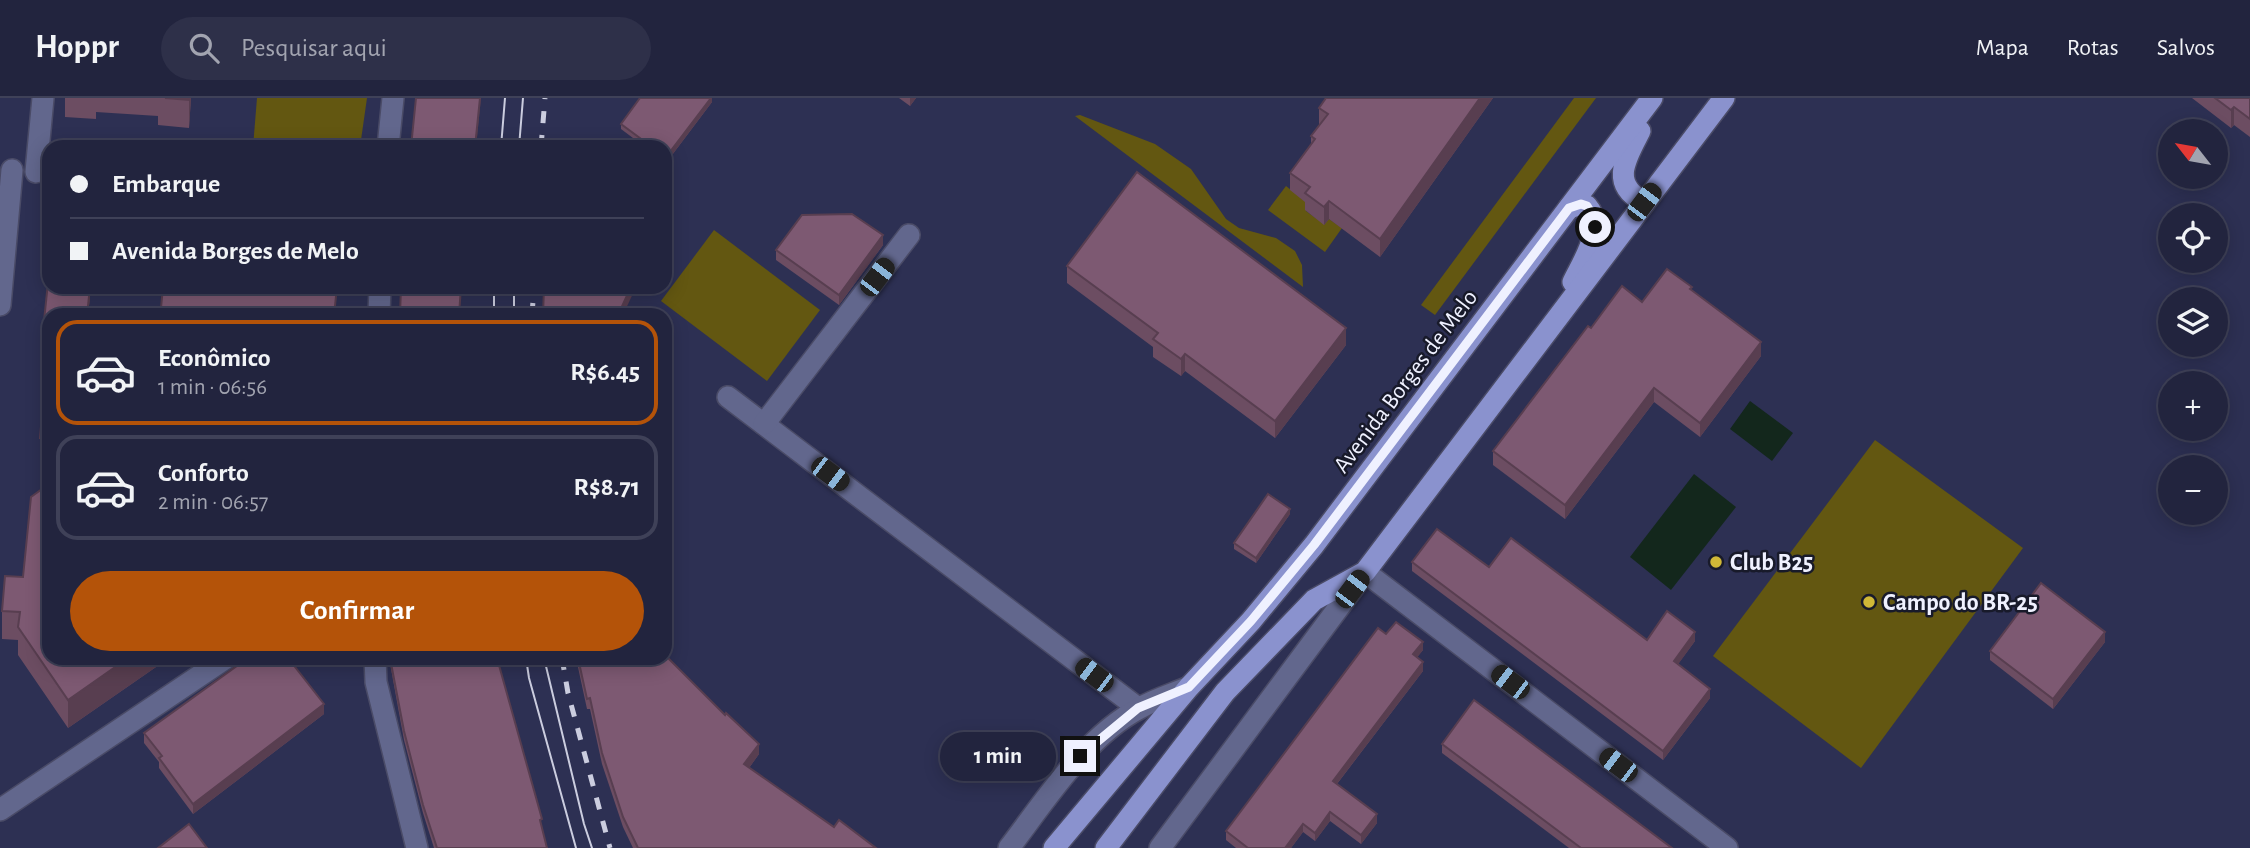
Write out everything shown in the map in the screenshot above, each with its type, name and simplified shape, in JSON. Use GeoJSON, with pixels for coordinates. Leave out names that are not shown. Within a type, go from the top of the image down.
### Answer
{"type":"FeatureCollection","features":[{"type":"Feature","properties":{"kind":"main road"},"geometry":{"type":"LineString","coordinates":[[1644,202],[1633,197],[1626,189],[1624,168],[1626,158],[1655,98]]}},
{"type":"Feature","properties":{"kind":"main road","name":"Avenida Borges de Melo"},"geometry":{"type":"LineString","coordinates":[[1054,848],[1189,687],[1251,621],[1314,545],[1655,98]]}},
{"type":"Feature","properties":{"kind":"main road"},"geometry":{"type":"LineString","coordinates":[[1106,848],[1226,692],[1314,600],[1364,572],[1724,98]]}},
{"type":"Feature","properties":{"kind":"main road"},"geometry":{"type":"LineString","coordinates":[[1554,322],[1591,242],[1595,227],[1587,206],[1581,204],[1569,208]]}},
{"type":"Feature","properties":{"kind":"street"},"geometry":{"type":"LineString","coordinates":[[42,140],[43,98]]}},
{"type":"Feature","properties":{"kind":"street"},"geometry":{"type":"LineString","coordinates":[[389,140],[393,98]]}},
{"type":"Feature","properties":{"kind":"street"},"geometry":{"type":"LineString","coordinates":[[0,305],[6,170],[42,173]]}},
{"type":"Feature","properties":{"kind":"street"},"geometry":{"type":"LineString","coordinates":[[764,424],[909,235]]}},
{"type":"Feature","properties":{"kind":"street"},"geometry":{"type":"LineString","coordinates":[[728,397],[1138,708]]}},
{"type":"Feature","properties":{"kind":"street"},"geometry":{"type":"LineString","coordinates":[[1165,846],[1364,572],[1727,848]]}},
{"type":"Feature","properties":{"kind":"street"},"geometry":{"type":"LineString","coordinates":[[0,810],[216,665]]}},
{"type":"Feature","properties":{"kind":"street"},"geometry":{"type":"LineString","coordinates":[[375,665],[376,682],[416,848]]}},
{"type":"Feature","properties":{"kind":"street","name":"Avenida Borges de Melo"},"geometry":{"type":"LineString","coordinates":[[1009,848],[1080,756],[1138,708],[1189,687]]}},
{"type":"Feature","properties":{"kind":"shaded area"},"geometry":{"type":"Polygon","coordinates":[[[257,98],[367,98],[361,140],[254,140],[257,98]]]}},
{"type":"Feature","properties":{"kind":"shaded area"},"geometry":{"type":"Polygon","coordinates":[[[1574,98],[1596,98],[1435,315],[1421,305],[1574,98]]]}},
{"type":"Feature","properties":{"kind":"shaded area"},"geometry":{"type":"Polygon","coordinates":[[[1080,115],[1155,144],[1191,169],[1226,219],[1239,228],[1276,238],[1295,251],[1302,265],[1303,287],[1075,116],[1080,115]]]}},
{"type":"Feature","properties":{"kind":"shaded area"},"geometry":{"type":"Polygon","coordinates":[[[1286,186],[1310,205],[1306,211],[1324,224],[1329,219],[1342,228],[1325,252],[1268,210],[1286,186]]]}},
{"type":"Feature","properties":{"kind":"shaded area"},"geometry":{"type":"Polygon","coordinates":[[[714,230],[820,310],[767,381],[661,301],[666,294],[672,294],[672,286],[714,230]]]}},
{"type":"Feature","properties":{"kind":"shaded area"},"geometry":{"type":"Polygon","coordinates":[[[1750,401],[1793,433],[1772,461],[1730,429],[1750,401]]]}},
{"type":"Feature","properties":{"kind":"shaded area","name":"Campo do BR-25"},"geometry":{"type":"Polygon","coordinates":[[[1875,440],[2023,548],[1861,768],[1713,656],[1875,440]]]}},
{"type":"Feature","properties":{"kind":"shaded area"},"geometry":{"type":"Polygon","coordinates":[[[1694,474],[1736,507],[1671,590],[1630,557],[1694,474]]]}},
{"type":"Feature","properties":{"kind":"building"},"geometry":{"type":"Polygon","coordinates":[[[416,98],[480,98],[476,140],[412,140],[416,98]]]}},
{"type":"Feature","properties":{"kind":"building"},"geometry":{"type":"Polygon","coordinates":[[[640,98],[711,98],[672,149],[672,140],[643,140],[621,124],[640,98]]]}},
{"type":"Feature","properties":{"kind":"building"},"geometry":{"type":"Polygon","coordinates":[[[1326,98],[1480,98],[1380,239],[1329,201],[1324,207],[1305,193],[1310,187],[1290,173],[1315,139],[1311,136],[1328,114],[1319,108],[1326,98]]]}},
{"type":"Feature","properties":{"kind":"building"},"geometry":{"type":"Polygon","coordinates":[[[2215,98],[2250,98],[2250,119],[2234,107],[2231,110],[2215,98]]]}},
{"type":"Feature","properties":{"kind":"building"},"geometry":{"type":"Polygon","coordinates":[[[1137,172],[1346,328],[1275,421],[1185,354],[1181,359],[1153,339],[1158,333],[1067,266],[1137,172]]]}},
{"type":"Feature","properties":{"kind":"building"},"geometry":{"type":"Polygon","coordinates":[[[852,214],[883,235],[839,295],[776,250],[802,215],[852,214]]]}},
{"type":"Feature","properties":{"kind":"building"},"geometry":{"type":"Polygon","coordinates":[[[1667,269],[1761,342],[1700,423],[1654,388],[1565,505],[1493,451],[1588,326],[1591,328],[1622,286],[1642,302],[1667,269]]]}},
{"type":"Feature","properties":{"kind":"building"},"geometry":{"type":"Polygon","coordinates":[[[47,294],[89,294],[88,308],[45,308],[47,294]]]}},
{"type":"Feature","properties":{"kind":"building"},"geometry":{"type":"Polygon","coordinates":[[[162,294],[336,294],[335,308],[161,308],[162,294]]]}},
{"type":"Feature","properties":{"kind":"building"},"geometry":{"type":"Polygon","coordinates":[[[401,294],[460,294],[460,308],[400,308],[401,294]]]}},
{"type":"Feature","properties":{"kind":"building"},"geometry":{"type":"Polygon","coordinates":[[[544,294],[628,294],[621,308],[543,308],[544,294]]]}},
{"type":"Feature","properties":{"kind":"building"},"geometry":{"type":"Polygon","coordinates":[[[42,489],[42,662],[18,627],[20,612],[2,611],[5,576],[23,577],[31,497],[42,489]]]}},
{"type":"Feature","properties":{"kind":"building"},"geometry":{"type":"Polygon","coordinates":[[[1268,494],[1290,509],[1256,558],[1234,543],[1268,494]]]}},
{"type":"Feature","properties":{"kind":"building"},"geometry":{"type":"Polygon","coordinates":[[[1437,529],[1489,567],[1511,538],[1647,640],[1667,611],[1695,632],[1674,661],[1710,689],[1663,751],[1412,562],[1437,529]]]}},
{"type":"Feature","properties":{"kind":"building"},"geometry":{"type":"Polygon","coordinates":[[[2041,583],[2105,632],[2053,699],[1990,651],[2041,583]]]}},
{"type":"Feature","properties":{"kind":"building"},"geometry":{"type":"Polygon","coordinates":[[[1396,622],[1423,642],[1413,654],[1423,662],[1333,781],[1377,814],[1361,835],[1330,812],[1315,833],[1303,824],[1285,848],[1248,848],[1226,831],[1378,628],[1386,634],[1396,622]]]}},
{"type":"Feature","properties":{"kind":"building"},"geometry":{"type":"Polygon","coordinates":[[[672,662],[725,715],[726,713],[759,744],[744,764],[834,827],[839,820],[876,848],[638,848],[623,817],[602,753],[590,698],[587,699],[580,665],[672,665],[672,662]]]}},
{"type":"Feature","properties":{"kind":"building"},"geometry":{"type":"Polygon","coordinates":[[[44,665],[118,665],[68,700],[44,665]]]}},
{"type":"Feature","properties":{"kind":"building"},"geometry":{"type":"Polygon","coordinates":[[[238,665],[293,665],[324,704],[193,804],[144,733],[238,665]]]}},
{"type":"Feature","properties":{"kind":"building"},"geometry":{"type":"Polygon","coordinates":[[[391,665],[499,665],[542,819],[540,820],[547,848],[437,848],[404,731],[391,665]]]}},
{"type":"Feature","properties":{"kind":"building"},"geometry":{"type":"Polygon","coordinates":[[[1474,700],[1672,848],[1581,848],[1442,744],[1474,700]]]}},
{"type":"Feature","properties":{"kind":"building"},"geometry":{"type":"Polygon","coordinates":[[[189,824],[207,848],[158,848],[189,824]]]}},
{"type":"Feature","properties":{"kind":"tram line"},"geometry":{"type":"LineString","coordinates":[[502,140],[505,98]]}},
{"type":"Feature","properties":{"kind":"tram line"},"geometry":{"type":"LineString","coordinates":[[520,140],[523,98]]}},
{"type":"Feature","properties":{"kind":"tram line"},"geometry":{"type":"LineString","coordinates":[[494,294],[494,308]]}},
{"type":"Feature","properties":{"kind":"tram line"},"geometry":{"type":"LineString","coordinates":[[514,294],[514,308]]}},
{"type":"Feature","properties":{"kind":"tram line"},"geometry":{"type":"LineString","coordinates":[[527,665],[576,848]]}},
{"type":"Feature","properties":{"kind":"tram line"},"geometry":{"type":"LineString","coordinates":[[546,665],[592,848]]}},
{"type":"Feature","properties":{"kind":"railway"},"geometry":{"type":"LineString","coordinates":[[542,140],[545,98]]}},
{"type":"Feature","properties":{"kind":"railway"},"geometry":{"type":"LineString","coordinates":[[532,308],[534,294]]}},
{"type":"Feature","properties":{"kind":"railway"},"geometry":{"type":"LineString","coordinates":[[563,665],[568,693],[610,848]]}},
{"type":"Feature","properties":{"kind":"place","name":"Club B25"},"geometry":{"type":"Point","coordinates":[1716,562]}},
{"type":"Feature","properties":{"kind":"place","name":"Campo do BR-25"},"geometry":{"type":"Point","coordinates":[1869,602]}},
{"type":"Feature","properties":{"kind":"route"},"geometry":{"type":"LineString","coordinates":[[1080,756],[1097,739],[1138,708],[1189,687],[1251,621],[1314,545],[1569,208],[1581,204],[1587,206],[1595,227]]}}]}
